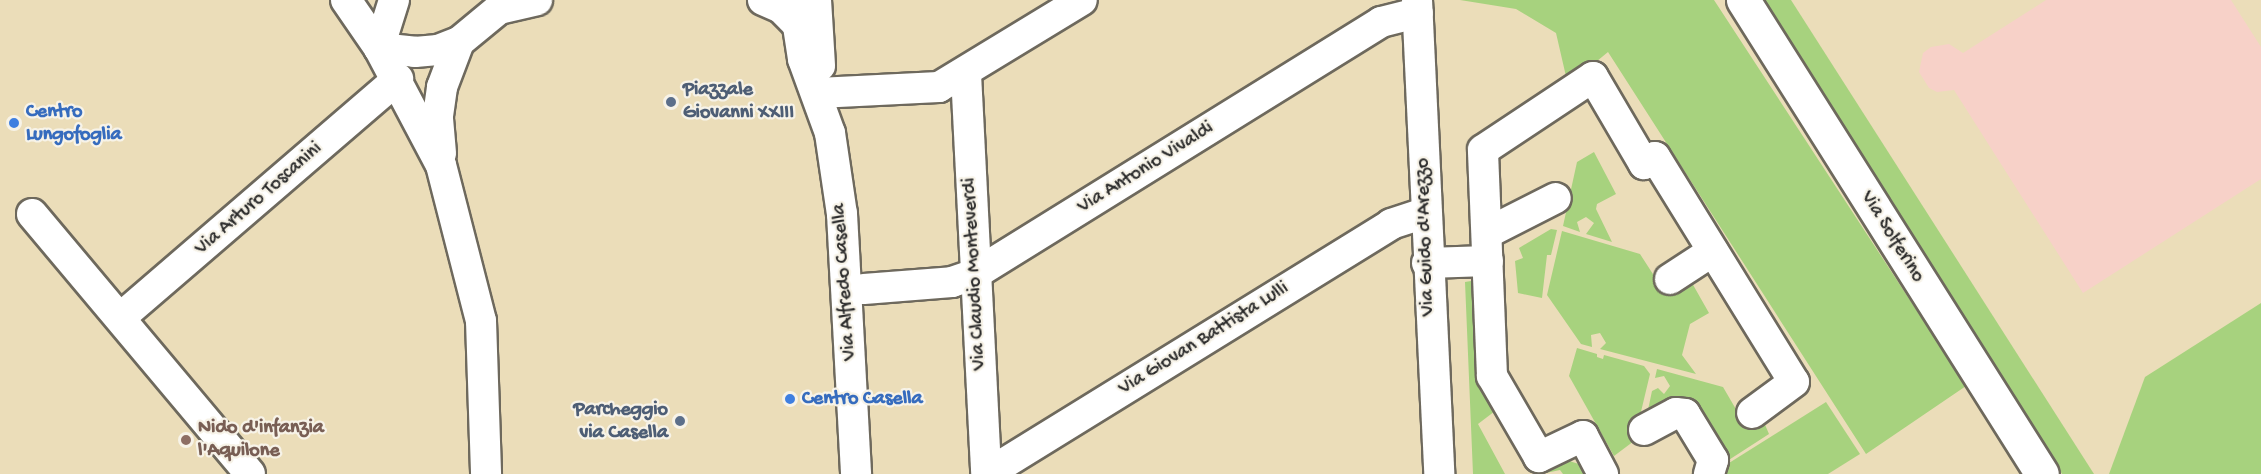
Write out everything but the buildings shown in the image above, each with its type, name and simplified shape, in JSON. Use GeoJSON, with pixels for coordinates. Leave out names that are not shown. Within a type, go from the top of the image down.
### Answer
{"type":"FeatureCollection","features":[{"type":"Feature","properties":{"kind":"main road","name":"Via Solferino"},"geometry":{"type":"LineString","coordinates":[[1743,0],[2042,474]]}},
{"type":"Feature","properties":{"kind":"street"},"geometry":{"type":"LineString","coordinates":[[346,0],[398,79],[441,165]]}},
{"type":"Feature","properties":{"kind":"street"},"geometry":{"type":"LineString","coordinates":[[379,48],[394,0]]}},
{"type":"Feature","properties":{"kind":"street"},"geometry":{"type":"LineString","coordinates":[[379,48],[415,52],[438,50],[459,42],[499,9],[537,0]]}},
{"type":"Feature","properties":{"kind":"street"},"geometry":{"type":"LineString","coordinates":[[763,0],[795,11]]}},
{"type":"Feature","properties":{"kind":"street","name":"Via Alfredo Casella"},"geometry":{"type":"LineString","coordinates":[[816,0],[818,93]]}},
{"type":"Feature","properties":{"kind":"street"},"geometry":{"type":"LineString","coordinates":[[818,93],[939,87],[966,74],[1082,0]]}},
{"type":"Feature","properties":{"kind":"street","name":"Via Guido d'Arezzo"},"geometry":{"type":"LineString","coordinates":[[1417,7],[1427,263],[1439,474]]}},
{"type":"Feature","properties":{"kind":"street","name":"Via Antonio Vivaldi"},"geometry":{"type":"LineString","coordinates":[[864,289],[952,282],[975,274],[1381,22],[1417,7]]}},
{"type":"Feature","properties":{"kind":"street","name":"Via Alfredo Casella"},"geometry":{"type":"LineString","coordinates":[[795,11],[803,59],[818,93],[830,133],[843,214],[856,474]]}},
{"type":"Feature","properties":{"kind":"street"},"geometry":{"type":"LineString","coordinates":[[459,42],[442,87],[438,116],[441,165],[481,321],[486,474]]}},
{"type":"Feature","properties":{"kind":"street","name":"Via Claudio Monteverdi"},"geometry":{"type":"LineString","coordinates":[[966,74],[986,474]]}},
{"type":"Feature","properties":{"kind":"street"},"geometry":{"type":"LineString","coordinates":[[1603,474],[1583,436],[1539,457],[1492,376],[1480,252],[1483,150],[1593,77],[1644,164],[1655,157],[1794,382],[1752,413]]}},
{"type":"Feature","properties":{"kind":"street","name":"Via Arturo Toscanini"},"geometry":{"type":"LineString","coordinates":[[120,318],[398,79]]}},
{"type":"Feature","properties":{"kind":"street"},"geometry":{"type":"LineString","coordinates":[[1427,263],[1480,252],[1556,198]]}},
{"type":"Feature","properties":{"kind":"street","name":"Via Giovan Battista Lulli"},"geometry":{"type":"LineString","coordinates":[[986,474],[1391,224],[1425,213]]}},
{"type":"Feature","properties":{"kind":"street"},"geometry":{"type":"LineString","coordinates":[[32,214],[250,474]]}},
{"type":"Feature","properties":{"kind":"street"},"geometry":{"type":"LineString","coordinates":[[1670,279],[1713,251]]}},
{"type":"Feature","properties":{"kind":"street"},"geometry":{"type":"LineString","coordinates":[[1644,430],[1676,413],[1685,414],[1713,460],[1709,474]]}},
{"type":"Feature","properties":{"kind":"shaded area"},"geometry":{"type":"Polygon","coordinates":[[[2046,0],[2231,0],[2261,47],[2261,179],[2083,293],[1954,90],[1937,92],[1929,88],[1919,72],[1923,53],[1931,47],[1949,44],[1963,53],[2046,0]]]}},
{"type":"Feature","properties":{"kind":"green space"},"geometry":{"type":"Polygon","coordinates":[[[1460,0],[1714,0],[1966,386],[1866,454],[1608,52],[1568,85],[1556,33],[1516,9],[1460,0]]]}},
{"type":"Feature","properties":{"kind":"green space"},"geometry":{"type":"Polygon","coordinates":[[[1762,0],[1791,0],[2094,474],[2062,474],[1762,0]]]}},
{"type":"Feature","properties":{"kind":"green space"},"geometry":{"type":"Polygon","coordinates":[[[1594,152],[1616,194],[1597,204],[1596,209],[1612,242],[1586,234],[1594,223],[1586,217],[1577,222],[1580,232],[1563,226],[1577,162],[1594,152]]]}},
{"type":"Feature","properties":{"kind":"green space"},"geometry":{"type":"Polygon","coordinates":[[[1551,229],[1557,230],[1551,255],[1547,255],[1542,298],[1518,293],[1515,261],[1523,258],[1519,248],[1551,229]]]}},
{"type":"Feature","properties":{"kind":"green space"},"geometry":{"type":"Polygon","coordinates":[[[1562,231],[1640,254],[1660,285],[1672,290],[1692,283],[1709,313],[1690,324],[1682,355],[1696,374],[1600,349],[1606,343],[1600,333],[1591,335],[1592,347],[1581,344],[1547,295],[1562,231]]]}},
{"type":"Feature","properties":{"kind":"green space"},"geometry":{"type":"Polygon","coordinates":[[[1471,281],[1479,298],[1499,408],[1478,424],[1505,474],[1473,474],[1465,282],[1471,281]]]}},
{"type":"Feature","properties":{"kind":"green space"},"geometry":{"type":"Polygon","coordinates":[[[2261,303],[2261,474],[2109,474],[2145,377],[2261,303]]]}},
{"type":"Feature","properties":{"kind":"green space"},"geometry":{"type":"Polygon","coordinates":[[[1577,348],[1597,354],[1597,357],[1603,359],[1604,355],[1644,366],[1650,374],[1634,441],[1614,456],[1569,376],[1577,348]]]}},
{"type":"Feature","properties":{"kind":"green space"},"geometry":{"type":"Polygon","coordinates":[[[1657,369],[1723,387],[1737,411],[1746,420],[1763,420],[1769,434],[1721,465],[1695,417],[1645,424],[1652,391],[1658,388],[1664,394],[1670,386],[1664,376],[1655,378],[1657,369]]]}},
{"type":"Feature","properties":{"kind":"green space"},"geometry":{"type":"Polygon","coordinates":[[[1826,402],[1860,454],[1828,474],[1719,474],[1721,468],[1826,402]]]}},
{"type":"Feature","properties":{"kind":"green space"},"geometry":{"type":"Polygon","coordinates":[[[1563,459],[1585,466],[1589,474],[1563,474],[1560,470],[1541,474],[1563,459]]]}},
{"type":"Feature","properties":{"kind":"place","name":"Piazzale Giovanni XXIII"},"geometry":{"type":"Point","coordinates":[671,102]}},
{"type":"Feature","properties":{"kind":"place","name":"Centro Lungofoglia"},"geometry":{"type":"Point","coordinates":[14,123]}},
{"type":"Feature","properties":{"kind":"place","name":"Centro Casella"},"geometry":{"type":"Point","coordinates":[790,399]}},
{"type":"Feature","properties":{"kind":"place","name":"Parcheggio via Casella"},"geometry":{"type":"Point","coordinates":[680,421]}},
{"type":"Feature","properties":{"kind":"place","name":"Nido d'infanzia l'Aquilone"},"geometry":{"type":"Point","coordinates":[186,440]}}]}
